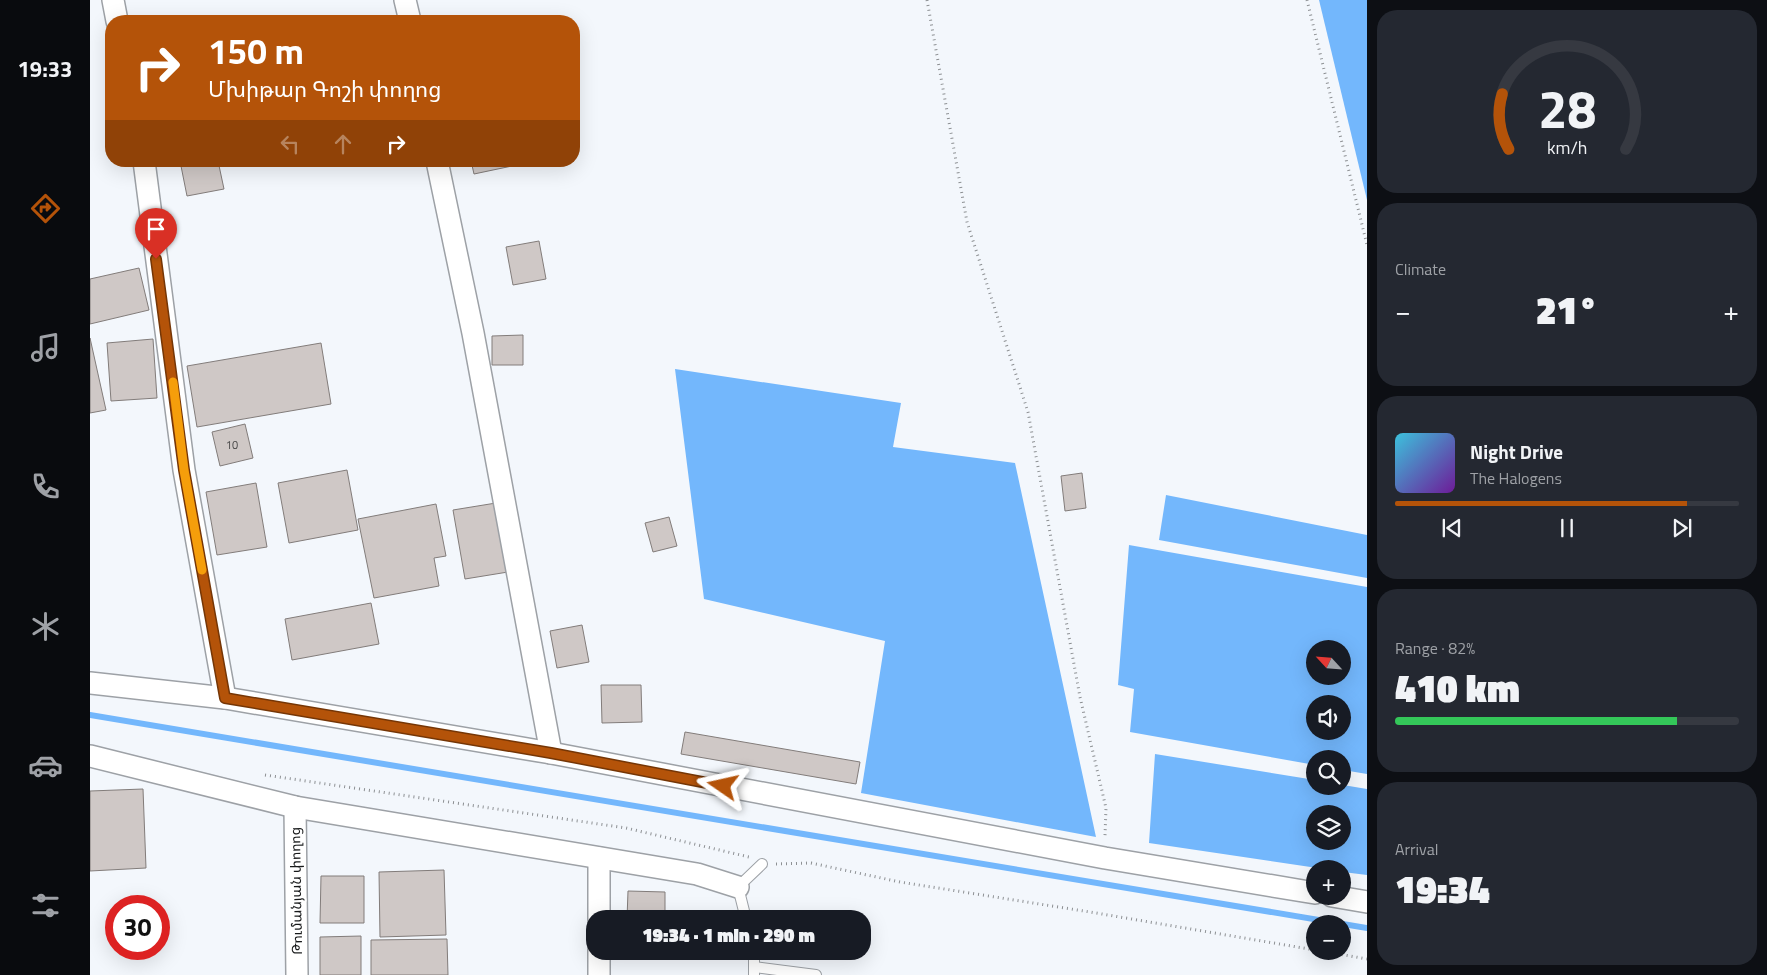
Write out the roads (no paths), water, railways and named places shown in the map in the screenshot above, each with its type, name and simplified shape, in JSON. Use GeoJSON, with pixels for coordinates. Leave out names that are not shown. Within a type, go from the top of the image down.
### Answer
{"type":"FeatureCollection","features":[{"type":"Feature","properties":{"kind":"street"},"geometry":{"type":"LineString","coordinates":[[113,0],[116,15]]}},
{"type":"Feature","properties":{"kind":"street"},"geometry":{"type":"LineString","coordinates":[[405,0],[409,15]]}},
{"type":"Feature","properties":{"kind":"street"},"geometry":{"type":"LineString","coordinates":[[145,167],[184,470],[225,698]]}},
{"type":"Feature","properties":{"kind":"street"},"geometry":{"type":"LineString","coordinates":[[438,167],[473,333],[551,753]]}},
{"type":"Feature","properties":{"kind":"street"},"geometry":{"type":"LineString","coordinates":[[90,683],[225,698],[551,753],[1105,858],[1306,892]]}},
{"type":"Feature","properties":{"kind":"street"},"geometry":{"type":"LineString","coordinates":[[90,756],[295,807],[696,874],[738,887]]}},
{"type":"Feature","properties":{"kind":"street","name":"Թումանյան փողոց"},"geometry":{"type":"LineString","coordinates":[[295,807],[297,975]]}},
{"type":"Feature","properties":{"kind":"street"},"geometry":{"type":"LineString","coordinates":[[599,858],[599,910]]}},
{"type":"Feature","properties":{"kind":"street"},"geometry":{"type":"LineString","coordinates":[[1351,899],[1367,902]]}},
{"type":"Feature","properties":{"kind":"street"},"geometry":{"type":"LineString","coordinates":[[599,960],[599,975]]}},
{"type":"Feature","properties":{"kind":"lane"},"geometry":{"type":"LineString","coordinates":[[744,910],[738,887],[762,864]]}},
{"type":"Feature","properties":{"kind":"lane"},"geometry":{"type":"LineString","coordinates":[[754,971],[816,975]]}},
{"type":"Feature","properties":{"kind":"water"},"geometry":{"type":"Polygon","coordinates":[[[1319,0],[1367,0],[1367,200],[1319,0]]]}},
{"type":"Feature","properties":{"kind":"water"},"geometry":{"type":"Polygon","coordinates":[[[675,369],[901,403],[893,447],[1015,463],[1096,837],[861,793],[885,641],[704,599],[675,369]]]}},
{"type":"Feature","properties":{"kind":"water"},"geometry":{"type":"Polygon","coordinates":[[[1166,495],[1367,535],[1367,578],[1159,540],[1166,495]]]}},
{"type":"Feature","properties":{"kind":"water"},"geometry":{"type":"Polygon","coordinates":[[[1129,545],[1367,587],[1367,774],[1351,771],[1351,750],[1306,750],[1306,763],[1130,732],[1134,689],[1118,685],[1129,545]]]}},
{"type":"Feature","properties":{"kind":"water"},"geometry":{"type":"Polygon","coordinates":[[[1155,754],[1306,779],[1306,795],[1351,795],[1351,786],[1367,789],[1367,875],[1351,873],[1351,860],[1306,860],[1306,866],[1149,843],[1155,754]]]}},
{"type":"Feature","properties":{"kind":"waterway"},"geometry":{"type":"LineString","coordinates":[[90,715],[1367,928]]}}]}
